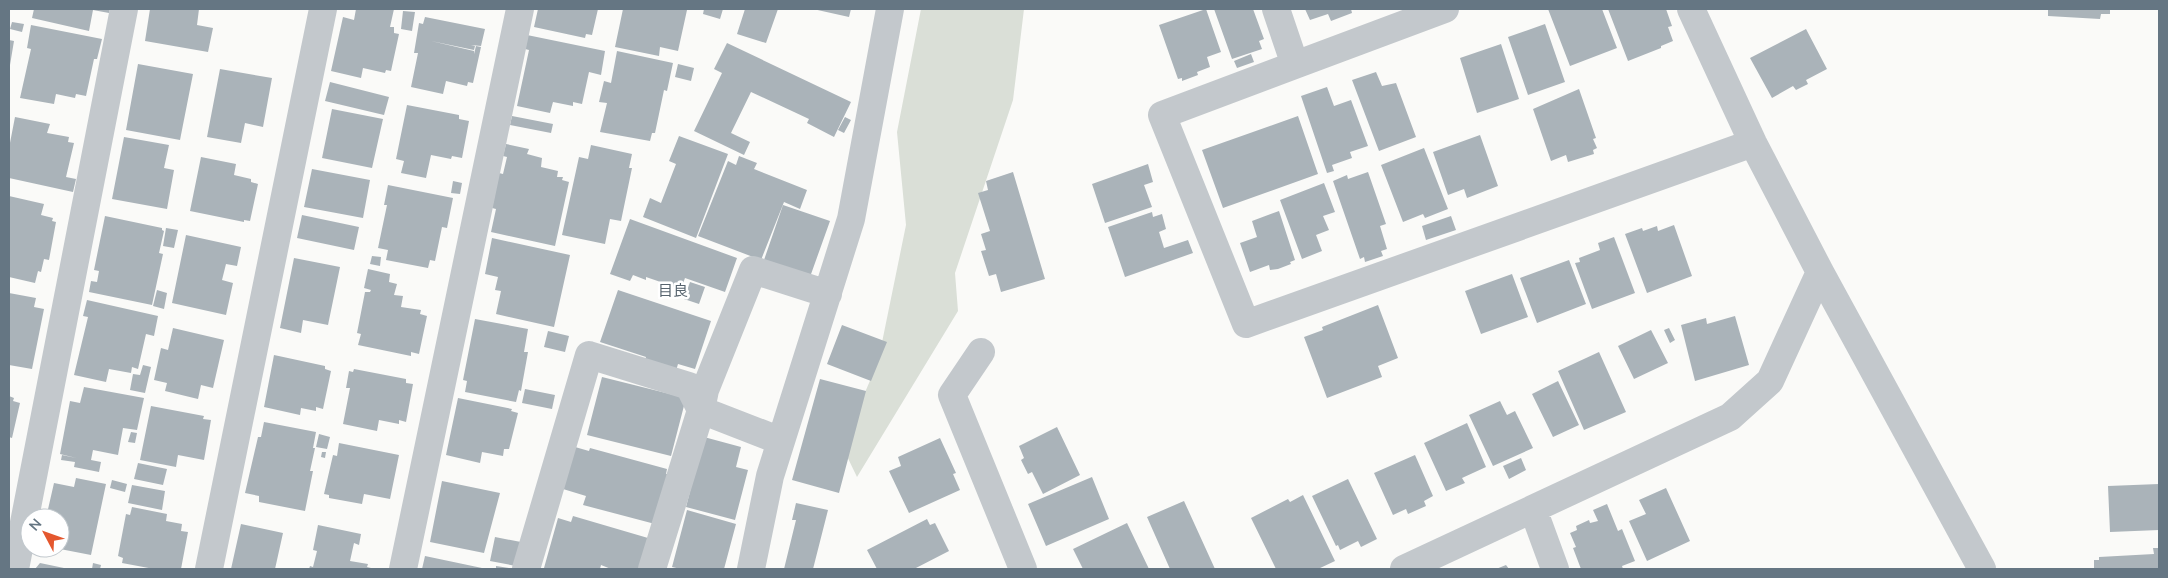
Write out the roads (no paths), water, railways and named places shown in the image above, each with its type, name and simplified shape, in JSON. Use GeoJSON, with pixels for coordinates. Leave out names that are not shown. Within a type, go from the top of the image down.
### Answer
{"type":"FeatureCollection","features":[{"type":"Feature","properties":{"kind":"street"},"geometry":{"type":"LineString","coordinates":[[16,569],[124,9]]}},
{"type":"Feature","properties":{"kind":"street"},"geometry":{"type":"LineString","coordinates":[[209,569],[323,9]]}},
{"type":"Feature","properties":{"kind":"street"},"geometry":{"type":"LineString","coordinates":[[403,569],[520,9]]}},
{"type":"Feature","properties":{"kind":"street"},"geometry":{"type":"LineString","coordinates":[[751,569],[770,476],[851,220],[890,9]]}},
{"type":"Feature","properties":{"kind":"street"},"geometry":{"type":"LineString","coordinates":[[1276,9],[1295,64]]}},
{"type":"Feature","properties":{"kind":"street"},"geometry":{"type":"LineString","coordinates":[[1445,9],[1162,115],[1246,324],[1753,143]]}},
{"type":"Feature","properties":{"kind":"street"},"geometry":{"type":"LineString","coordinates":[[1691,9],[1753,143],[1820,272],[1982,569]]}},
{"type":"Feature","properties":{"kind":"street"},"geometry":{"type":"LineString","coordinates":[[652,569],[701,410],[705,390],[753,270],[828,294]]}},
{"type":"Feature","properties":{"kind":"street"},"geometry":{"type":"LineString","coordinates":[[1404,569],[1730,417],[1770,381],[1820,272]]}},
{"type":"Feature","properties":{"kind":"street"},"geometry":{"type":"LineString","coordinates":[[981,352],[952,395],[1023,569]]}},
{"type":"Feature","properties":{"kind":"street"},"geometry":{"type":"LineString","coordinates":[[526,569],[589,355],[689,386],[701,410],[781,441]]}},
{"type":"Feature","properties":{"kind":"street"},"geometry":{"type":"LineString","coordinates":[[1532,509],[1555,569]]}},
{"type":"Feature","properties":{"kind":"district","name":"目良"},"geometry":{"type":"Point","coordinates":[673,291]}}]}
